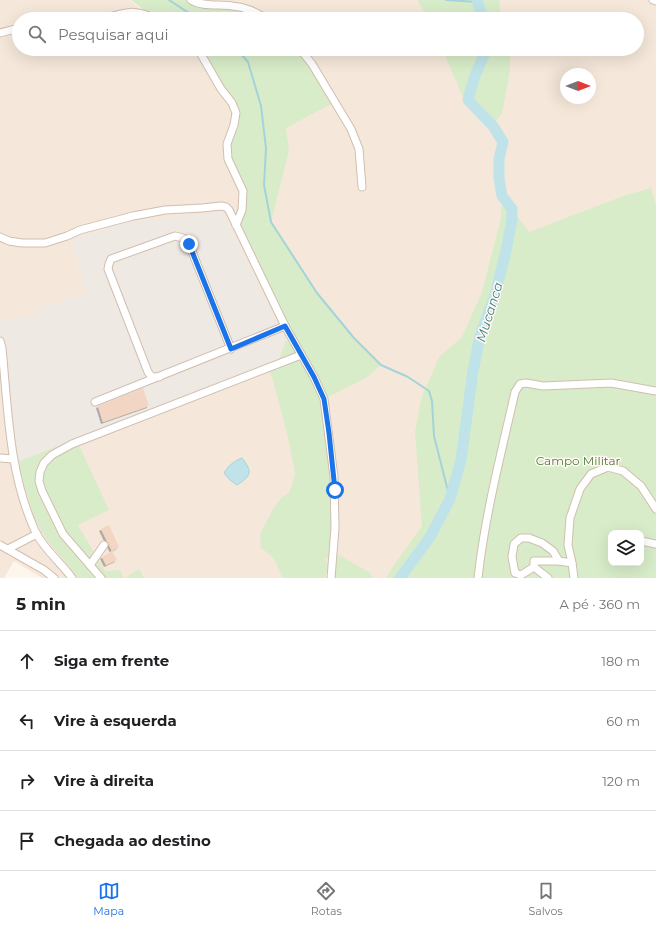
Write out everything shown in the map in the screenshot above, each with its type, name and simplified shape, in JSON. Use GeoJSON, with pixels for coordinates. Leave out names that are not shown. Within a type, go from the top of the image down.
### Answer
{"type":"FeatureCollection","features":[{"type":"Feature","properties":{"kind":"street"},"geometry":{"type":"LineString","coordinates":[[191,0],[194,2],[251,9],[256,12]]}},
{"type":"Feature","properties":{"kind":"street"},"geometry":{"type":"LineString","coordinates":[[0,33],[12,30]]}},
{"type":"Feature","properties":{"kind":"street"},"geometry":{"type":"LineString","coordinates":[[202,56],[221,90],[232,103],[236,113],[234,125],[227,144],[228,159],[243,191],[242,210],[236,225]]}},
{"type":"Feature","properties":{"kind":"street"},"geometry":{"type":"LineString","coordinates":[[306,56],[312,64],[351,129],[359,149],[362,187]]}},
{"type":"Feature","properties":{"kind":"street"},"geometry":{"type":"LineString","coordinates":[[0,237],[9,241],[22,243],[45,243],[80,230],[153,212],[222,206],[229,210],[285,326],[314,377],[324,399],[334,477],[335,528],[331,578]]}},
{"type":"Feature","properties":{"kind":"street"},"geometry":{"type":"LineString","coordinates":[[159,377],[152,377],[148,372],[108,269],[112,259],[175,236],[183,238],[189,244],[231,349]]}},
{"type":"Feature","properties":{"kind":"street"},"geometry":{"type":"LineString","coordinates":[[95,402],[231,349],[285,326]]}},
{"type":"Feature","properties":{"kind":"street"},"geometry":{"type":"LineString","coordinates":[[0,341],[11,450],[22,493],[37,534],[46,548],[72,578]]}},
{"type":"Feature","properties":{"kind":"street"},"geometry":{"type":"LineString","coordinates":[[101,578],[63,534],[42,491],[39,481],[40,472],[44,463],[52,455],[72,444],[301,355]]}},
{"type":"Feature","properties":{"kind":"street"},"geometry":{"type":"LineString","coordinates":[[478,578],[481,549],[496,478],[515,392],[520,384],[526,383],[543,386],[611,383],[656,392]]}},
{"type":"Feature","properties":{"kind":"street"},"geometry":{"type":"LineString","coordinates":[[0,458],[13,459]]}},
{"type":"Feature","properties":{"kind":"street"},"geometry":{"type":"LineString","coordinates":[[573,577],[568,545],[570,518],[580,489],[590,474],[608,467],[624,472],[641,486],[656,509]]}},
{"type":"Feature","properties":{"kind":"street"},"geometry":{"type":"LineString","coordinates":[[8,549],[37,534]]}},
{"type":"Feature","properties":{"kind":"street"},"geometry":{"type":"LineString","coordinates":[[559,561],[553,550],[529,538],[521,538],[514,544],[512,557],[515,573],[521,575],[534,567],[534,562],[559,561],[572,563]]}},
{"type":"Feature","properties":{"kind":"street"},"geometry":{"type":"LineString","coordinates":[[644,542],[656,544]]}},
{"type":"Feature","properties":{"kind":"street"},"geometry":{"type":"LineString","coordinates":[[0,544],[44,570],[54,578]]}},
{"type":"Feature","properties":{"kind":"street"},"geometry":{"type":"LineString","coordinates":[[90,565],[104,546]]}},
{"type":"Feature","properties":{"kind":"street"},"geometry":{"type":"LineString","coordinates":[[534,567],[548,578]]}},
{"type":"Feature","properties":{"kind":"shaded area"},"geometry":{"type":"Polygon","coordinates":[[[0,0],[130,0],[144,12],[12,12],[12,56],[644,56],[644,12],[160,12],[191,0],[656,0],[656,578],[42,578],[14,561],[4,578],[0,578],[0,0]]]}},
{"type":"Feature","properties":{"kind":"shaded area"},"geometry":{"type":"Polygon","coordinates":[[[223,212],[286,340],[279,360],[17,462],[5,348],[0,332],[0,322],[35,315],[37,308],[86,294],[72,238],[131,221],[223,212]]]}},
{"type":"Feature","properties":{"kind":"green space"},"geometry":{"type":"Polygon","coordinates":[[[131,0],[191,0],[233,6],[249,12],[146,12],[131,0]]]}},
{"type":"Feature","properties":{"kind":"green space"},"geometry":{"type":"Polygon","coordinates":[[[417,0],[499,0],[500,12],[425,12],[417,0]]]}},
{"type":"Feature","properties":{"kind":"green space"},"geometry":{"type":"Polygon","coordinates":[[[202,56],[305,56],[335,102],[286,128],[289,151],[271,222],[317,293],[354,338],[381,365],[366,378],[324,399],[329,433],[333,552],[369,572],[373,578],[331,578],[333,561],[325,558],[328,565],[325,578],[284,578],[273,557],[261,548],[260,534],[274,507],[282,497],[289,493],[295,475],[288,437],[272,377],[265,365],[279,360],[286,340],[299,353],[236,225],[243,191],[228,159],[236,113],[202,56]]]}},
{"type":"Feature","properties":{"kind":"green space"},"geometry":{"type":"Polygon","coordinates":[[[445,56],[510,56],[510,70],[502,114],[492,125],[463,97],[445,56]]]}},
{"type":"Feature","properties":{"kind":"green space","name":"Campo Militar"},"geometry":{"type":"Polygon","coordinates":[[[651,188],[656,206],[656,578],[386,578],[422,526],[415,432],[421,399],[439,357],[462,337],[482,292],[501,218],[502,196],[529,232],[626,195],[651,188]]]}},
{"type":"Feature","properties":{"kind":"green space"},"geometry":{"type":"Polygon","coordinates":[[[76,439],[109,510],[78,525],[105,571],[120,570],[124,578],[78,578],[45,537],[34,517],[17,462],[76,439]]]}},
{"type":"Feature","properties":{"kind":"green space"},"geometry":{"type":"Polygon","coordinates":[[[139,569],[144,578],[125,578],[139,569]]]}},
{"type":"Feature","properties":{"kind":"water"},"geometry":{"type":"Polygon","coordinates":[[[242,458],[248,467],[249,473],[245,479],[237,485],[224,473],[227,468],[242,458]]]}},
{"type":"Feature","properties":{"kind":"building"},"geometry":{"type":"Polygon","coordinates":[[[143,388],[149,406],[103,422],[98,406],[143,388]]]}},
{"type":"Feature","properties":{"kind":"building"},"geometry":{"type":"Polygon","coordinates":[[[109,525],[119,547],[112,551],[101,529],[109,525]]]}},
{"type":"Feature","properties":{"kind":"building"},"geometry":{"type":"Polygon","coordinates":[[[112,551],[117,560],[106,565],[102,557],[112,551]]]}},
{"type":"Feature","properties":{"kind":"waterway"},"geometry":{"type":"LineString","coordinates":[[169,0],[187,12]]}},
{"type":"Feature","properties":{"kind":"waterway"},"geometry":{"type":"LineString","coordinates":[[446,0],[478,2]]}},
{"type":"Feature","properties":{"kind":"waterway","name":"Mucanca"},"geometry":{"type":"LineString","coordinates":[[477,0],[481,12]]}},
{"type":"Feature","properties":{"kind":"waterway"},"geometry":{"type":"LineString","coordinates":[[243,56],[248,62],[261,106],[266,148],[264,185],[271,222],[317,293],[354,338],[381,365],[408,377],[429,391],[432,401],[434,436],[450,499]]}},
{"type":"Feature","properties":{"kind":"waterway","name":"Mucanca"},"geometry":{"type":"LineString","coordinates":[[400,578],[430,537],[450,499],[461,460],[473,371],[480,336],[495,295],[512,219],[512,209],[502,196],[499,178],[499,159],[503,142],[493,126],[468,100],[474,78],[484,56]]}},
{"type":"Feature","properties":{"kind":"route"},"geometry":{"type":"LineString","coordinates":[[189,244],[231,349],[285,326],[314,377],[324,399],[335,490]]}}]}
